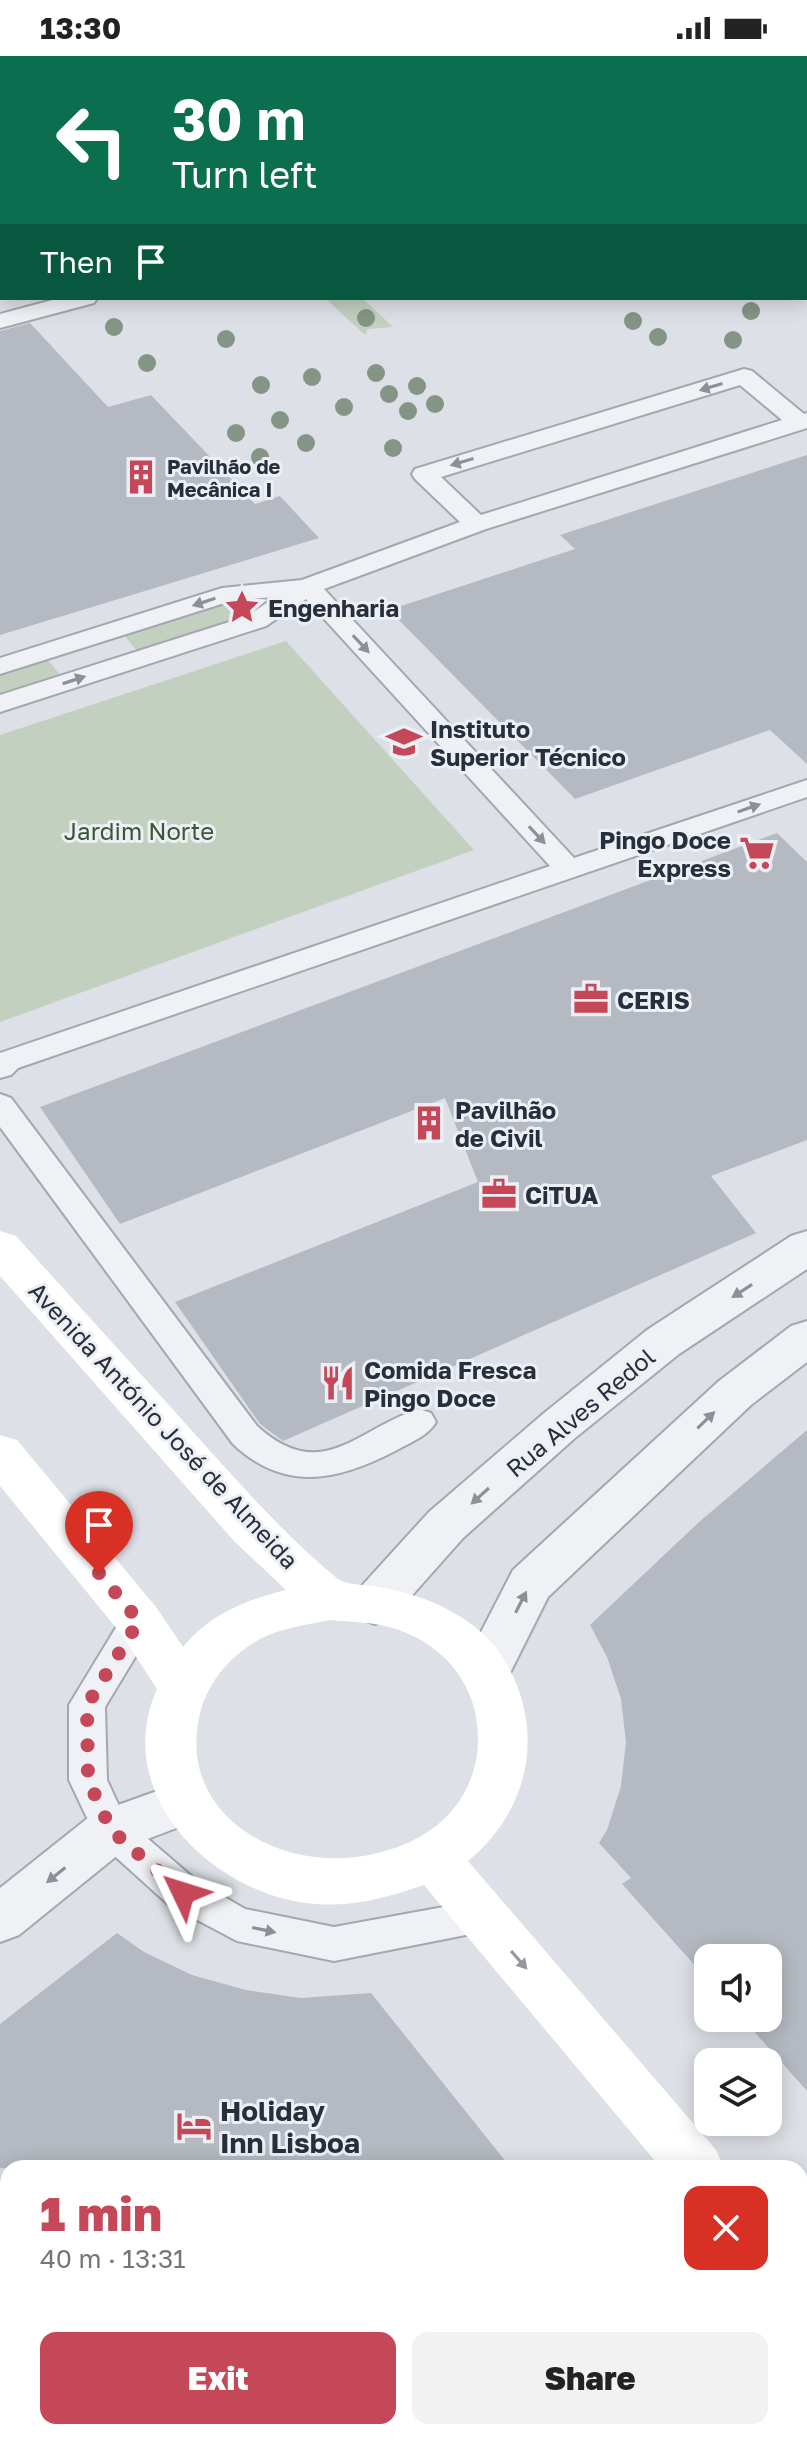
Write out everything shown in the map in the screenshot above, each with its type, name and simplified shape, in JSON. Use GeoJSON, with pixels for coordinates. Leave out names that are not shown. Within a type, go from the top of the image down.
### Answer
{"type":"FeatureCollection","features":[{"type":"Feature","properties":{"kind":"street","name":"Avenida António José de Almeida"},"geometry":{"type":"LineString","coordinates":[[0,1247],[251,1528],[352,1603]]}},
{"type":"Feature","properties":{"kind":"street","name":"Rua Alves Redol"},"geometry":{"type":"LineString","coordinates":[[352,1603],[559,1426],[663,1342],[807,1247]]}},
{"type":"Feature","properties":{"kind":"street"},"geometry":{"type":"LineString","coordinates":[[486,1671],[530,1584],[735,1393],[807,1338]]}},
{"type":"Feature","properties":{"kind":"street"},"geometry":{"type":"LineString","coordinates":[[0,1453],[139,1621],[182,1686]]}},
{"type":"Feature","properties":{"kind":"street"},"geometry":{"type":"LineString","coordinates":[[352,1603],[419,1617],[457,1640],[486,1671],[502,1708],[507,1748],[497,1788],[474,1824],[433,1858],[395,1873],[346,1882],[297,1878],[250,1863],[212,1837],[185,1803],[170,1765],[169,1725],[182,1686],[207,1653],[241,1626],[284,1609],[352,1603]]}},
{"type":"Feature","properties":{"kind":"street"},"geometry":{"type":"LineString","coordinates":[[6,1903],[111,1830],[185,1803]]}},
{"type":"Feature","properties":{"kind":"street"},"geometry":{"type":"LineString","coordinates":[[433,1858],[689,2160]]}},
{"type":"Feature","properties":{"kind":"lane"},"geometry":{"type":"LineString","coordinates":[[0,321],[79,300]]}},
{"type":"Feature","properties":{"kind":"lane"},"geometry":{"type":"LineString","coordinates":[[477,524],[424,474],[744,376],[803,421]]}},
{"type":"Feature","properties":{"kind":"lane"},"geometry":{"type":"LineString","coordinates":[[0,704],[257,621],[308,586],[477,524],[803,421]]}},
{"type":"Feature","properties":{"kind":"lane"},"geometry":{"type":"LineString","coordinates":[[0,666],[231,593],[308,586]]}},
{"type":"Feature","properties":{"kind":"lane"},"geometry":{"type":"LineString","coordinates":[[308,586],[569,869]]}},
{"type":"Feature","properties":{"kind":"lane"},"geometry":{"type":"LineString","coordinates":[[0,1068],[7,1061],[807,788]]}},
{"type":"Feature","properties":{"kind":"lane"},"geometry":{"type":"LineString","coordinates":[[0,1105],[245,1435],[272,1457],[305,1468],[344,1461],[419,1422]]}},
{"type":"Feature","properties":{"kind":"lane"},"geometry":{"type":"LineString","coordinates":[[139,1621],[87,1705],[88,1780],[111,1830],[183,1893],[237,1924],[334,1944],[482,1917]]}},
{"type":"Feature","properties":{"kind":"green space"},"geometry":{"type":"Polygon","coordinates":[[[327,300],[364,300],[393,327],[368,329],[365,335],[327,300]]]}},
{"type":"Feature","properties":{"kind":"green space"},"geometry":{"type":"Polygon","coordinates":[[[242,598],[256,613],[137,651],[124,635],[242,598]]]}},
{"type":"Feature","properties":{"kind":"green space","name":"Jardim Norte"},"geometry":{"type":"Polygon","coordinates":[[[286,641],[474,850],[0,1022],[0,735],[286,641]]]}},
{"type":"Feature","properties":{"kind":"green space"},"geometry":{"type":"Polygon","coordinates":[[[48,660],[60,675],[0,695],[0,675],[48,660]]]}},
{"type":"Feature","properties":{"kind":"building","name":"Pavilhão de Mecânica I"},"geometry":{"type":"Polygon","coordinates":[[[30,323],[108,407],[151,395],[255,504],[280,496],[319,538],[0,635],[0,331],[30,323]]]}},
{"type":"Feature","properties":{"kind":"building"},"geometry":{"type":"Polygon","coordinates":[[[807,455],[807,764],[770,730],[575,799],[389,610],[575,549],[560,535],[807,455]]]}},
{"type":"Feature","properties":{"kind":"building","name":"Pavilhão de Civil"},"geometry":{"type":"Polygon","coordinates":[[[777,833],[807,862],[807,1140],[711,1176],[756,1233],[283,1441],[260,1424],[175,1302],[478,1182],[445,1098],[120,1224],[40,1107],[777,833]]]}},
{"type":"Feature","properties":{"kind":"building"},"geometry":{"type":"Polygon","coordinates":[[[807,1430],[807,2091],[782,2063],[782,2048],[769,2048],[754,2032],[782,2032],[782,1944],[694,1944],[694,1964],[622,1884],[631,1878],[599,1843],[607,1830],[621,1786],[626,1742],[621,1699],[607,1657],[590,1625],[699,1522],[807,1430]]]}},
{"type":"Feature","properties":{"kind":"building","name":"Holiday Inn Lisboa"},"geometry":{"type":"Polygon","coordinates":[[[117,1933],[144,1952],[192,1975],[246,1990],[301,1998],[371,1993],[505,2160],[0,2160],[0,2024],[117,1933]]]}},
{"type":"Feature","properties":{"kind":"place","name":"Pavilhão de Mecânica I"},"geometry":{"type":"Point","coordinates":[141,477]}},
{"type":"Feature","properties":{"kind":"place","name":"Engenharia"},"geometry":{"type":"Point","coordinates":[242,607]}},
{"type":"Feature","properties":{"kind":"place","name":"Instituto Superior Técnico"},"geometry":{"type":"Point","coordinates":[404,742]}},
{"type":"Feature","properties":{"kind":"place","name":"Pingo Doce Express"},"geometry":{"type":"Point","coordinates":[757,853]}},
{"type":"Feature","properties":{"kind":"place","name":"CERIS"},"geometry":{"type":"Point","coordinates":[591,999]}},
{"type":"Feature","properties":{"kind":"place","name":"Pavilhão de Civil"},"geometry":{"type":"Point","coordinates":[429,1123]}},
{"type":"Feature","properties":{"kind":"place","name":"CiTUA"},"geometry":{"type":"Point","coordinates":[499,1194]}},
{"type":"Feature","properties":{"kind":"place","name":"Comida Fresca Pingo Doce"},"geometry":{"type":"Point","coordinates":[338,1383]}},
{"type":"Feature","properties":{"kind":"place","name":"Holiday Inn Lisboa"},"geometry":{"type":"Point","coordinates":[194,2126]}},
{"type":"Feature","properties":{"kind":"route"},"geometry":{"type":"LineString","coordinates":[[99,1573],[139,1621],[87,1705],[88,1780],[111,1830],[183,1893]]}}]}
